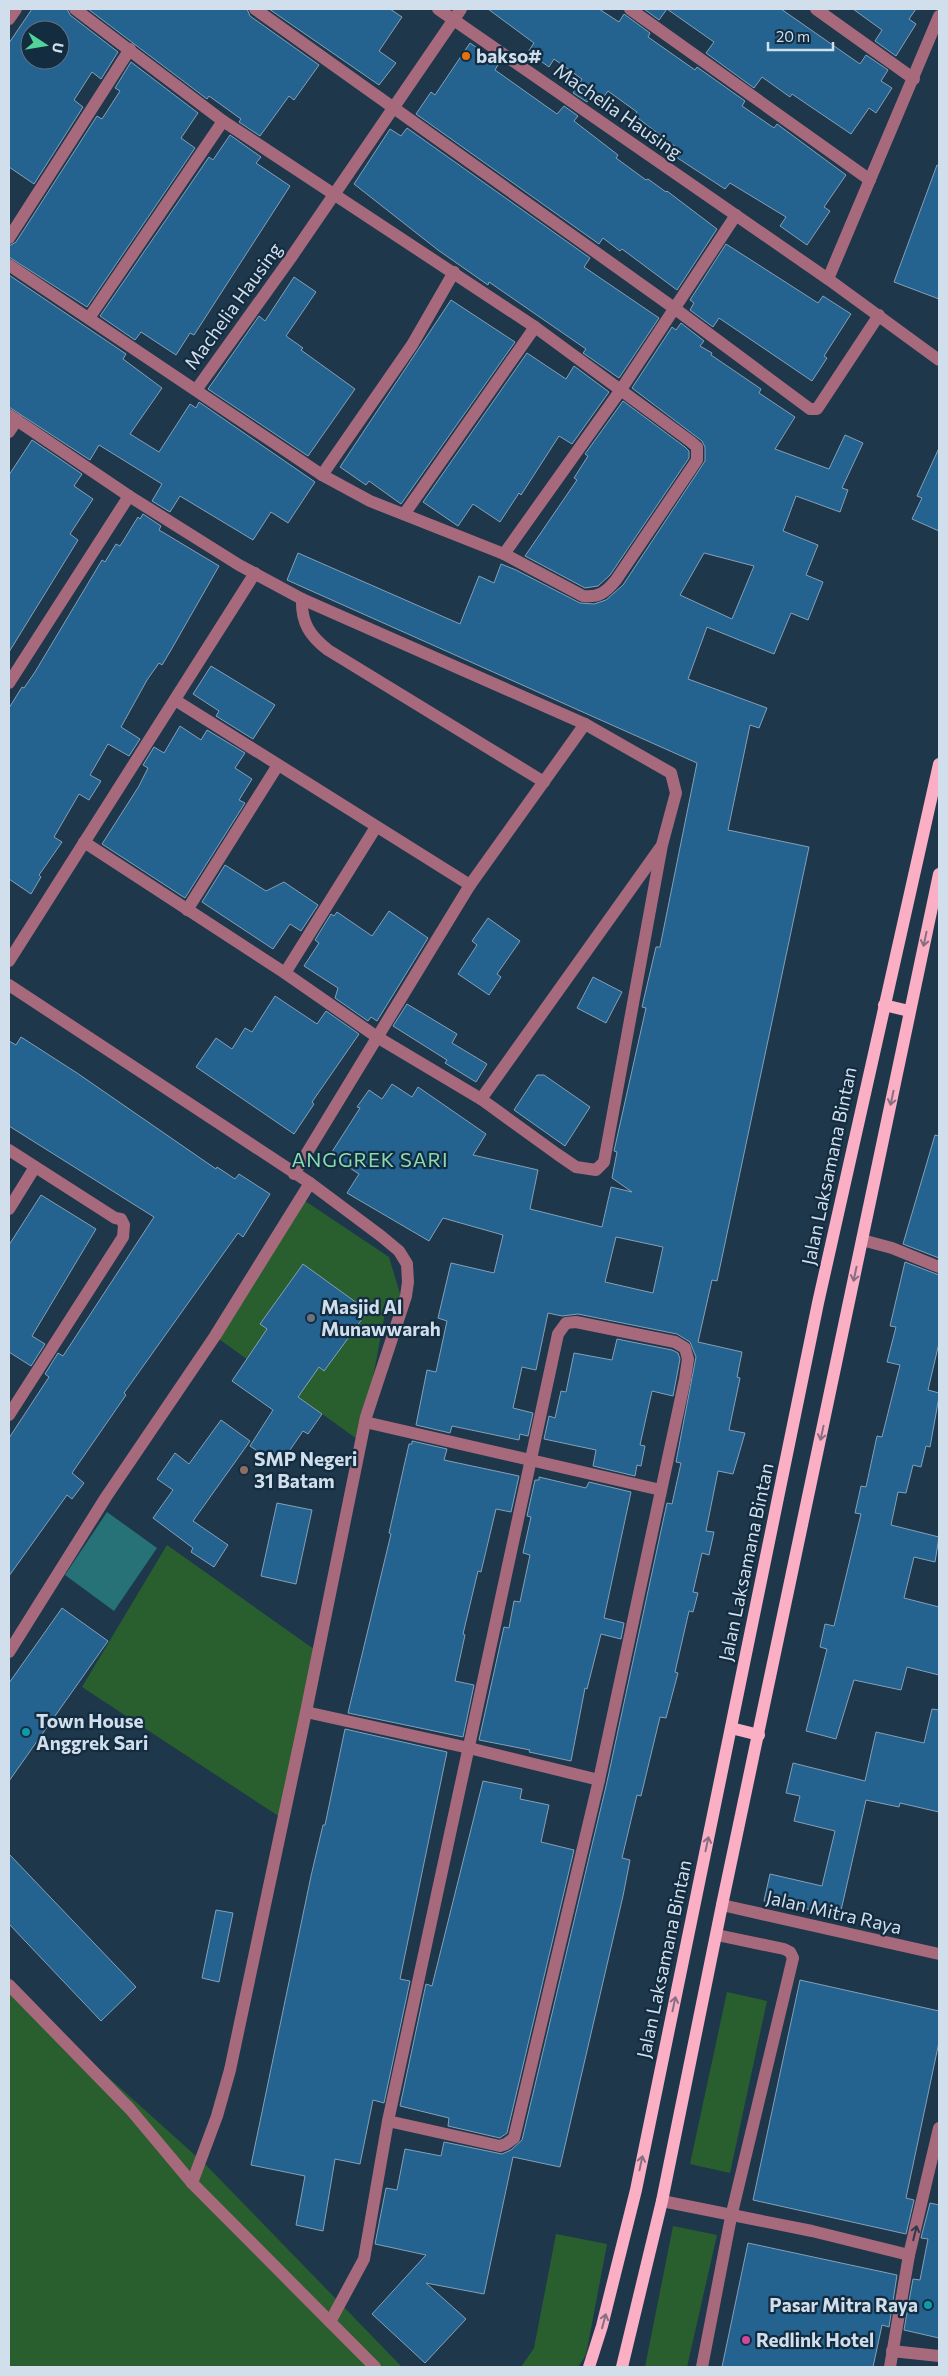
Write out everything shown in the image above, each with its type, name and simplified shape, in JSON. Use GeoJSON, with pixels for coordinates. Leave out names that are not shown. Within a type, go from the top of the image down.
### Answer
{"type":"FeatureCollection","features":[{"type":"Feature","properties":{"kind":"main road","name":"Jalan Laksamana Bintan"},"geometry":{"type":"LineString","coordinates":[[589,2367],[605,2317],[636,2190],[818,1303],[939,764]]}},
{"type":"Feature","properties":{"kind":"main road"},"geometry":{"type":"LineString","coordinates":[[622,2367],[662,2201],[722,1905],[939,874]]}},
{"type":"Feature","properties":{"kind":"main road"},"geometry":{"type":"LineString","coordinates":[[884,1005],[910,1012]]}},
{"type":"Feature","properties":{"kind":"main road"},"geometry":{"type":"LineString","coordinates":[[731,1728],[759,1734]]}},
{"type":"Feature","properties":{"kind":"street"},"geometry":{"type":"LineString","coordinates":[[9,19],[16,9]]}},
{"type":"Feature","properties":{"kind":"street","name":"Machelia Hausing"},"geometry":{"type":"LineString","coordinates":[[9,265],[322,475],[370,501],[405,513],[504,554],[583,596],[592,597],[604,593],[616,580],[694,467],[697,447],[535,327],[223,121],[75,9]]}},
{"type":"Feature","properties":{"kind":"street"},"geometry":{"type":"LineString","coordinates":[[255,9],[674,308],[810,409],[814,410],[817,408],[879,315]]}},
{"type":"Feature","properties":{"kind":"street","name":"Machelia Hausing"},"geometry":{"type":"LineString","coordinates":[[438,9],[828,279],[939,360]]}},
{"type":"Feature","properties":{"kind":"street","name":"Machelia Hausing"},"geometry":{"type":"LineString","coordinates":[[196,390],[334,195],[461,9]]}},
{"type":"Feature","properties":{"kind":"street"},"geometry":{"type":"LineString","coordinates":[[630,9],[870,180]]}},
{"type":"Feature","properties":{"kind":"street"},"geometry":{"type":"LineString","coordinates":[[816,9],[914,79]]}},
{"type":"Feature","properties":{"kind":"street"},"geometry":{"type":"LineString","coordinates":[[828,279],[939,16]]}},
{"type":"Feature","properties":{"kind":"street"},"geometry":{"type":"LineString","coordinates":[[9,238],[130,49]]}},
{"type":"Feature","properties":{"kind":"street"},"geometry":{"type":"LineString","coordinates":[[89,318],[223,121]]}},
{"type":"Feature","properties":{"kind":"street"},"geometry":{"type":"LineString","coordinates":[[504,554],[620,391],[736,215]]}},
{"type":"Feature","properties":{"kind":"street"},"geometry":{"type":"LineString","coordinates":[[322,475],[412,344],[454,272]]}},
{"type":"Feature","properties":{"kind":"street"},"geometry":{"type":"LineString","coordinates":[[405,513],[535,327]]}},
{"type":"Feature","properties":{"kind":"street"},"geometry":{"type":"LineString","coordinates":[[9,432],[13,418],[129,496],[255,573],[302,599],[585,724],[671,773],[676,793],[662,845],[604,1162],[596,1170],[576,1167],[482,1099],[376,1037],[285,973],[84,842]]}},
{"type":"Feature","properties":{"kind":"street"},"geometry":{"type":"LineString","coordinates":[[9,683],[129,496]]}},
{"type":"Feature","properties":{"kind":"street"},"geometry":{"type":"LineString","coordinates":[[9,961],[255,573]]}},
{"type":"Feature","properties":{"kind":"street"},"geometry":{"type":"LineString","coordinates":[[302,599],[301,614],[306,628],[317,642],[544,782]]}},
{"type":"Feature","properties":{"kind":"street"},"geometry":{"type":"LineString","coordinates":[[175,700],[470,886]]}},
{"type":"Feature","properties":{"kind":"street"},"geometry":{"type":"LineString","coordinates":[[294,1174],[470,886],[585,724]]}},
{"type":"Feature","properties":{"kind":"street"},"geometry":{"type":"LineString","coordinates":[[187,910],[278,765]]}},
{"type":"Feature","properties":{"kind":"street"},"geometry":{"type":"LineString","coordinates":[[285,973],[376,826]]}},
{"type":"Feature","properties":{"kind":"street"},"geometry":{"type":"LineString","coordinates":[[482,1099],[662,845]]}},
{"type":"Feature","properties":{"kind":"street"},"geometry":{"type":"LineString","coordinates":[[9,985],[310,1183],[399,1251],[406,1264],[408,1282],[406,1296],[365,1422],[230,2070],[217,2116],[192,2183]]}},
{"type":"Feature","properties":{"kind":"street"},"geometry":{"type":"LineString","coordinates":[[9,1150],[115,1218],[122,1219],[124,1225],[123,1237],[9,1415]]}},
{"type":"Feature","properties":{"kind":"street"},"geometry":{"type":"LineString","coordinates":[[9,1209],[35,1167]]}},
{"type":"Feature","properties":{"kind":"street"},"geometry":{"type":"LineString","coordinates":[[9,1652],[106,1497],[215,1336],[310,1183]]}},
{"type":"Feature","properties":{"kind":"street"},"geometry":{"type":"LineString","coordinates":[[862,1240],[938,1263]]}},
{"type":"Feature","properties":{"kind":"street"},"geometry":{"type":"LineString","coordinates":[[330,2322],[364,2259],[388,2121],[558,1334],[566,1323],[576,1322],[675,1342],[685,1348],[688,1359],[599,1780],[514,2138],[500,2146],[388,2121]]}},
{"type":"Feature","properties":{"kind":"street"},"geometry":{"type":"LineString","coordinates":[[365,1422],[661,1490]]}},
{"type":"Feature","properties":{"kind":"street"},"geometry":{"type":"LineString","coordinates":[[306,1712],[469,1748],[599,1780]]}},
{"type":"Feature","properties":{"kind":"street","name":"Jalan Mitra Raya"},"geometry":{"type":"LineString","coordinates":[[722,1905],[939,1954]]}},
{"type":"Feature","properties":{"kind":"street"},"geometry":{"type":"LineString","coordinates":[[702,2367],[732,2216],[794,1958],[790,1952],[784,1949],[717,1935]]}},
{"type":"Feature","properties":{"kind":"street"},"geometry":{"type":"LineString","coordinates":[[9,1985],[130,2109],[192,2183],[376,2367]]}},
{"type":"Feature","properties":{"kind":"street"},"geometry":{"type":"LineString","coordinates":[[890,2367],[909,2255],[936,2163],[939,2128]]}},
{"type":"Feature","properties":{"kind":"street"},"geometry":{"type":"LineString","coordinates":[[662,2201],[812,2231],[909,2255]]}},
{"type":"Feature","properties":{"kind":"street"},"geometry":{"type":"LineString","coordinates":[[892,2350],[939,2356]]}},
{"type":"Feature","properties":{"kind":"shaded area"},"geometry":{"type":"Polygon","coordinates":[[[302,1199],[389,1257],[403,1304],[385,1313],[361,1442],[219,1339],[302,1199]]]}},
{"type":"Feature","properties":{"kind":"shaded area"},"geometry":{"type":"Polygon","coordinates":[[[107,1512],[157,1548],[114,1611],[65,1575],[107,1512]]]}},
{"type":"Feature","properties":{"kind":"shaded area"},"geometry":{"type":"Polygon","coordinates":[[[167,1545],[318,1652],[283,1819],[82,1687],[167,1545]]]}},
{"type":"Feature","properties":{"kind":"shaded area"},"geometry":{"type":"Polygon","coordinates":[[[9,1988],[206,2165],[402,2367],[9,2367],[9,1988]]]}},
{"type":"Feature","properties":{"kind":"shaded area"},"geometry":{"type":"Polygon","coordinates":[[[727,1992],[767,2001],[730,2173],[690,2164],[727,1992]]]}},
{"type":"Feature","properties":{"kind":"shaded area"},"geometry":{"type":"Polygon","coordinates":[[[673,2226],[717,2235],[687,2367],[645,2367],[673,2226]]]}},
{"type":"Feature","properties":{"kind":"shaded area"},"geometry":{"type":"Polygon","coordinates":[[[556,2234],[607,2244],[586,2355],[578,2367],[521,2367],[534,2348],[556,2234]]]}},
{"type":"Feature","properties":{"kind":"building"},"geometry":{"type":"Polygon","coordinates":[[[32,9],[67,9],[70,15],[118,52],[101,79],[92,72],[74,100],[83,107],[34,184],[9,167],[9,43],[20,27],[20,70],[70,70],[70,20],[25,20],[32,9]]]}},
{"type":"Feature","properties":{"kind":"building"},"geometry":{"type":"Polygon","coordinates":[[[88,9],[247,9],[250,16],[319,65],[294,100],[289,96],[260,136],[239,122],[241,119],[209,96],[207,99],[88,9]]]}},
{"type":"Feature","properties":{"kind":"building"},"geometry":{"type":"Polygon","coordinates":[[[269,9],[390,9],[402,17],[379,51],[396,63],[379,85],[269,9]]]}},
{"type":"Feature","properties":{"kind":"building"},"geometry":{"type":"Polygon","coordinates":[[[488,9],[599,9],[619,22],[624,14],[650,33],[648,37],[695,70],[697,67],[745,101],[742,106],[774,128],[777,124],[846,175],[824,207],[830,211],[807,245],[780,226],[786,217],[730,183],[725,189],[676,157],[680,150],[635,116],[637,112],[608,91],[599,103],[591,97],[587,102],[573,93],[582,79],[554,59],[549,67],[528,52],[534,43],[488,9]]]}},
{"type":"Feature","properties":{"kind":"building"},"geometry":{"type":"Polygon","coordinates":[[[644,9],[667,9],[659,20],[644,9]]]}},
{"type":"Feature","properties":{"kind":"building"},"geometry":{"type":"Polygon","coordinates":[[[667,9],[781,9],[860,64],[866,55],[888,70],[881,81],[892,88],[876,113],[869,108],[851,134],[792,94],[790,97],[762,77],[754,88],[706,53],[714,42],[667,9]]]}},
{"type":"Feature","properties":{"kind":"building"},"geometry":{"type":"Polygon","coordinates":[[[853,9],[916,9],[909,19],[916,24],[896,56],[875,41],[882,30],[853,9]]]}},
{"type":"Feature","properties":{"kind":"building"},"geometry":{"type":"Polygon","coordinates":[[[470,43],[499,63],[495,70],[557,114],[564,106],[578,116],[574,121],[618,155],[616,158],[646,180],[648,179],[667,191],[717,229],[677,290],[622,249],[620,251],[603,238],[599,244],[416,114],[431,92],[435,95],[470,43]]]}},
{"type":"Feature","properties":{"kind":"building"},"geometry":{"type":"Polygon","coordinates":[[[131,62],[198,113],[181,138],[195,148],[87,307],[9,257],[9,246],[16,242],[97,116],[102,119],[120,91],[115,88],[131,62]]]}},
{"type":"Feature","properties":{"kind":"building"},"geometry":{"type":"Polygon","coordinates":[[[407,128],[590,258],[584,267],[659,318],[619,378],[583,353],[586,349],[489,282],[488,285],[438,250],[354,184],[390,129],[401,136],[407,128]]]}},
{"type":"Feature","properties":{"kind":"building"},"geometry":{"type":"Polygon","coordinates":[[[230,135],[261,157],[256,163],[290,186],[194,335],[190,333],[176,355],[141,332],[135,340],[100,316],[209,157],[213,160],[230,135]]]}},
{"type":"Feature","properties":{"kind":"building"},"geometry":{"type":"Polygon","coordinates":[[[937,165],[939,166],[939,299],[894,282],[937,165]]]}},
{"type":"Feature","properties":{"kind":"building"},"geometry":{"type":"Polygon","coordinates":[[[726,244],[818,303],[823,296],[851,314],[824,356],[827,358],[812,381],[719,318],[713,327],[690,310],[694,303],[690,300],[726,244]]]}},
{"type":"Feature","properties":{"kind":"building"},"geometry":{"type":"Polygon","coordinates":[[[9,275],[126,354],[123,359],[162,388],[130,434],[159,452],[190,404],[196,408],[199,402],[315,482],[288,523],[271,512],[253,540],[180,496],[170,512],[152,501],[162,484],[99,445],[90,460],[9,407],[9,275]]]}},
{"type":"Feature","properties":{"kind":"building"},"geometry":{"type":"Polygon","coordinates":[[[294,277],[316,292],[286,336],[303,348],[301,350],[355,389],[308,456],[208,389],[259,316],[265,321],[294,277]]]}},
{"type":"Feature","properties":{"kind":"building"},"geometry":{"type":"Polygon","coordinates":[[[451,300],[515,342],[401,504],[369,481],[366,485],[340,467],[451,300]]]}},
{"type":"Feature","properties":{"kind":"building"},"geometry":{"type":"Polygon","coordinates":[[[681,323],[704,341],[700,346],[761,389],[759,393],[795,417],[775,449],[829,469],[845,435],[863,443],[842,488],[848,490],[840,512],[796,496],[783,531],[818,545],[806,575],[823,582],[808,620],[791,613],[774,654],[707,627],[688,679],[767,708],[759,728],[750,725],[728,830],[809,847],[717,1281],[712,1280],[698,1342],[742,1352],[737,1377],[740,1378],[729,1430],[745,1433],[733,1474],[718,1471],[706,1531],[714,1532],[709,1555],[702,1553],[693,1592],[698,1593],[693,1612],[689,1611],[675,1672],[678,1673],[666,1718],[660,1717],[641,1796],[637,1795],[622,1858],[630,1860],[623,1896],[560,2167],[513,2157],[484,2294],[426,2283],[466,2319],[425,2363],[372,2314],[426,2255],[375,2244],[386,2188],[397,2190],[405,2149],[441,2156],[444,2142],[502,2154],[511,2150],[522,2140],[607,1782],[667,1503],[672,1504],[681,1463],[676,1462],[696,1357],[690,1342],[677,1334],[578,1314],[562,1316],[548,1313],[536,1370],[522,1367],[513,1408],[533,1413],[528,1436],[520,1434],[519,1440],[452,1426],[450,1433],[416,1425],[427,1370],[436,1372],[447,1321],[438,1318],[451,1263],[494,1273],[503,1235],[443,1218],[429,1241],[347,1193],[359,1174],[330,1155],[360,1108],[357,1107],[369,1090],[382,1099],[392,1084],[412,1097],[418,1087],[486,1134],[473,1155],[538,1170],[530,1209],[602,1227],[611,1187],[632,1192],[612,1178],[617,1152],[614,1151],[646,1008],[642,1007],[656,947],[660,947],[697,763],[287,580],[298,553],[460,624],[479,576],[494,583],[501,564],[580,603],[594,604],[606,600],[623,585],[705,461],[705,447],[702,441],[632,388],[672,327],[676,330],[681,323]],[[704,553],[680,595],[732,619],[754,566],[704,553]],[[616,1237],[605,1282],[653,1293],[663,1247],[616,1237]]]}},
{"type":"Feature","properties":{"kind":"building"},"geometry":{"type":"Polygon","coordinates":[[[527,353],[566,379],[574,366],[609,392],[572,444],[559,436],[521,495],[519,493],[500,522],[473,504],[458,526],[423,502],[527,353]]]}},
{"type":"Feature","properties":{"kind":"building"},"geometry":{"type":"Polygon","coordinates":[[[623,401],[685,447],[689,451],[689,458],[610,575],[598,586],[585,588],[525,556],[577,480],[574,478],[588,456],[585,454],[623,401]]]}},
{"type":"Feature","properties":{"kind":"building"},"geometry":{"type":"Polygon","coordinates":[[[32,440],[82,474],[74,486],[93,499],[70,534],[78,540],[9,652],[9,475],[32,440]]]}},
{"type":"Feature","properties":{"kind":"building"},"geometry":{"type":"Polygon","coordinates":[[[939,448],[939,531],[912,519],[922,498],[917,496],[939,448]]]}},
{"type":"Feature","properties":{"kind":"building"},"geometry":{"type":"Polygon","coordinates":[[[143,514],[161,526],[159,530],[219,566],[162,665],[159,663],[147,680],[121,727],[140,739],[129,756],[108,744],[90,775],[101,781],[89,800],[79,794],[54,837],[62,842],[39,875],[41,877],[31,894],[9,879],[9,708],[22,687],[24,688],[35,672],[102,560],[105,562],[116,544],[120,546],[138,517],[140,519],[143,514]]]}},
{"type":"Feature","properties":{"kind":"building"},"geometry":{"type":"Polygon","coordinates":[[[211,666],[275,705],[253,739],[216,716],[219,711],[193,694],[211,666]]]}},
{"type":"Feature","properties":{"kind":"building"},"geometry":{"type":"Polygon","coordinates":[[[180,726],[201,740],[207,730],[245,753],[235,768],[252,779],[239,800],[245,803],[185,898],[102,844],[139,786],[148,768],[143,765],[154,747],[164,753],[180,726]]]}},
{"type":"Feature","properties":{"kind":"building"},"geometry":{"type":"Polygon","coordinates":[[[225,865],[266,891],[284,882],[318,905],[301,931],[290,924],[273,949],[202,902],[225,865]]]}},
{"type":"Feature","properties":{"kind":"building"},"geometry":{"type":"Polygon","coordinates":[[[389,911],[428,938],[377,1021],[371,1017],[368,1021],[335,998],[338,988],[304,966],[319,943],[315,940],[331,914],[334,916],[337,912],[372,936],[389,911]]]}},
{"type":"Feature","properties":{"kind":"building"},"geometry":{"type":"Polygon","coordinates":[[[488,918],[520,941],[497,974],[501,977],[489,995],[458,974],[477,945],[472,941],[488,918]]]}},
{"type":"Feature","properties":{"kind":"building"},"geometry":{"type":"Polygon","coordinates":[[[593,977],[622,992],[606,1023],[577,1008],[593,977]]]}},
{"type":"Feature","properties":{"kind":"building"},"geometry":{"type":"Polygon","coordinates":[[[275,996],[317,1024],[326,1011],[359,1034],[312,1102],[314,1104],[294,1134],[196,1067],[216,1038],[232,1049],[245,1028],[252,1032],[275,996]]]}},
{"type":"Feature","properties":{"kind":"building"},"geometry":{"type":"Polygon","coordinates":[[[407,1004],[457,1034],[452,1043],[487,1064],[476,1082],[445,1063],[447,1060],[393,1026],[407,1004]]]}},
{"type":"Feature","properties":{"kind":"building"},"geometry":{"type":"Polygon","coordinates":[[[21,1037],[77,1073],[216,1169],[217,1167],[235,1179],[239,1174],[270,1194],[243,1237],[238,1233],[124,1393],[126,1395],[72,1473],[84,1483],[72,1499],[67,1495],[9,1576],[9,1438],[49,1377],[45,1374],[58,1353],[63,1356],[154,1217],[9,1126],[9,1041],[16,1045],[21,1037]]]}},
{"type":"Feature","properties":{"kind":"building"},"geometry":{"type":"Polygon","coordinates":[[[537,1075],[544,1075],[590,1107],[565,1146],[514,1110],[537,1075]]]}},
{"type":"Feature","properties":{"kind":"building"},"geometry":{"type":"Polygon","coordinates":[[[935,1135],[939,1136],[939,1258],[903,1244],[935,1135]]]}},
{"type":"Feature","properties":{"kind":"building"},"geometry":{"type":"Polygon","coordinates":[[[41,1195],[96,1229],[32,1336],[45,1344],[31,1366],[9,1352],[9,1245],[41,1195]]]}},
{"type":"Feature","properties":{"kind":"building"},"geometry":{"type":"Polygon","coordinates":[[[905,1262],[939,1275],[939,1343],[928,1390],[939,1393],[939,1397],[930,1447],[926,1446],[921,1467],[913,1465],[906,1493],[898,1492],[891,1525],[939,1537],[935,1562],[914,1557],[904,1598],[939,1607],[939,1675],[907,1667],[901,1690],[854,1680],[836,1739],[806,1731],[827,1649],[820,1647],[825,1624],[834,1626],[861,1514],[855,1513],[861,1486],[866,1487],[877,1436],[882,1437],[900,1365],[887,1362],[896,1327],[890,1326],[905,1262]]]}},
{"type":"Feature","properties":{"kind":"building"},"geometry":{"type":"Polygon","coordinates":[[[303,1264],[368,1311],[324,1371],[319,1367],[298,1397],[322,1414],[308,1434],[303,1431],[279,1466],[250,1446],[273,1410],[232,1381],[267,1329],[260,1324],[303,1264]]]}},
{"type":"Feature","properties":{"kind":"building"},"geometry":{"type":"Polygon","coordinates":[[[617,1339],[672,1350],[678,1353],[680,1359],[673,1396],[652,1391],[640,1445],[645,1446],[641,1466],[637,1465],[635,1476],[593,1466],[596,1450],[544,1439],[549,1416],[555,1418],[561,1391],[566,1392],[574,1353],[612,1360],[617,1339]]]}},
{"type":"Feature","properties":{"kind":"building"},"geometry":{"type":"Polygon","coordinates":[[[221,1420],[250,1441],[193,1521],[228,1545],[214,1567],[191,1552],[193,1548],[153,1518],[173,1490],[157,1479],[175,1453],[189,1464],[221,1420]]]}},
{"type":"Feature","properties":{"kind":"building"},"geometry":{"type":"Polygon","coordinates":[[[412,1441],[447,1449],[444,1460],[519,1476],[511,1512],[496,1509],[481,1572],[478,1571],[463,1634],[465,1635],[455,1681],[474,1685],[463,1737],[348,1713],[391,1534],[389,1533],[409,1444],[412,1444],[412,1441]]]}},
{"type":"Feature","properties":{"kind":"building"},"geometry":{"type":"Polygon","coordinates":[[[539,1477],[586,1488],[589,1482],[631,1492],[604,1618],[624,1623],[621,1639],[601,1634],[587,1689],[585,1688],[571,1761],[529,1752],[530,1750],[479,1740],[504,1627],[509,1628],[514,1601],[520,1602],[530,1555],[523,1553],[531,1517],[527,1516],[535,1480],[539,1480],[539,1477]]]}},
{"type":"Feature","properties":{"kind":"building"},"geometry":{"type":"Polygon","coordinates":[[[277,1503],[312,1510],[296,1584],[261,1576],[277,1503]]]}},
{"type":"Feature","properties":{"kind":"building","name":"Town House Anggrek Sari"},"geometry":{"type":"Polygon","coordinates":[[[62,1608],[108,1641],[9,1781],[9,1683],[62,1608]]]}},
{"type":"Feature","properties":{"kind":"building"},"geometry":{"type":"Polygon","coordinates":[[[932,1709],[939,1710],[939,1812],[900,1803],[899,1807],[866,1800],[840,1915],[764,1901],[770,1874],[822,1886],[835,1831],[794,1821],[800,1796],[786,1793],[793,1763],[865,1781],[876,1732],[924,1743],[932,1709]]]}},
{"type":"Feature","properties":{"kind":"building"},"geometry":{"type":"Polygon","coordinates":[[[345,1729],[447,1752],[400,1979],[410,1981],[384,2103],[373,2100],[360,2164],[335,2159],[323,2231],[296,2225],[305,2176],[251,2165],[311,1876],[323,1825],[325,1825],[345,1729]]]}},
{"type":"Feature","properties":{"kind":"building"},"geometry":{"type":"Polygon","coordinates":[[[483,1781],[522,1789],[520,1799],[549,1805],[541,1842],[574,1850],[507,2133],[500,2138],[448,2126],[449,2118],[400,2106],[426,1984],[432,1986],[483,1781]]]}},
{"type":"Feature","properties":{"kind":"building"},"geometry":{"type":"Polygon","coordinates":[[[9,1854],[136,1987],[101,2021],[9,1924],[9,1854]]]}},
{"type":"Feature","properties":{"kind":"building"},"geometry":{"type":"Polygon","coordinates":[[[216,1910],[233,1913],[219,1982],[202,1978],[216,1910]]]}},
{"type":"Feature","properties":{"kind":"building"},"geometry":{"type":"Polygon","coordinates":[[[800,1980],[939,2011],[939,2042],[906,2198],[914,2200],[906,2234],[753,2200],[800,1980]]]}},
{"type":"Feature","properties":{"kind":"building"},"geometry":{"type":"Polygon","coordinates":[[[930,2203],[939,2205],[939,2338],[904,2330],[913,2279],[920,2280],[928,2239],[921,2238],[930,2203]]]}},
{"type":"Feature","properties":{"kind":"building"},"geometry":{"type":"Polygon","coordinates":[[[748,2243],[897,2275],[889,2327],[882,2325],[873,2367],[722,2367],[748,2243]]]}},
{"type":"Feature","properties":{"kind":"place","name":"bakso#"},"geometry":{"type":"Point","coordinates":[466,56]}},
{"type":"Feature","properties":{"kind":"place","name":"Masjid Al Munawwarah"},"geometry":{"type":"Point","coordinates":[311,1318]}},
{"type":"Feature","properties":{"kind":"place","name":"SMP Negeri 31 Batam"},"geometry":{"type":"Point","coordinates":[244,1470]}},
{"type":"Feature","properties":{"kind":"place","name":"Town House Anggrek Sari"},"geometry":{"type":"Point","coordinates":[26,1732]}},
{"type":"Feature","properties":{"kind":"place","name":"Pasar Mitra Raya"},"geometry":{"type":"Point","coordinates":[928,2305]}},
{"type":"Feature","properties":{"kind":"place","name":"Redlink Hotel"},"geometry":{"type":"Point","coordinates":[746,2340]}},
{"type":"Feature","properties":{"kind":"district","name":"ANGGREK SARI"},"geometry":{"type":"Point","coordinates":[370,1160]}}]}
